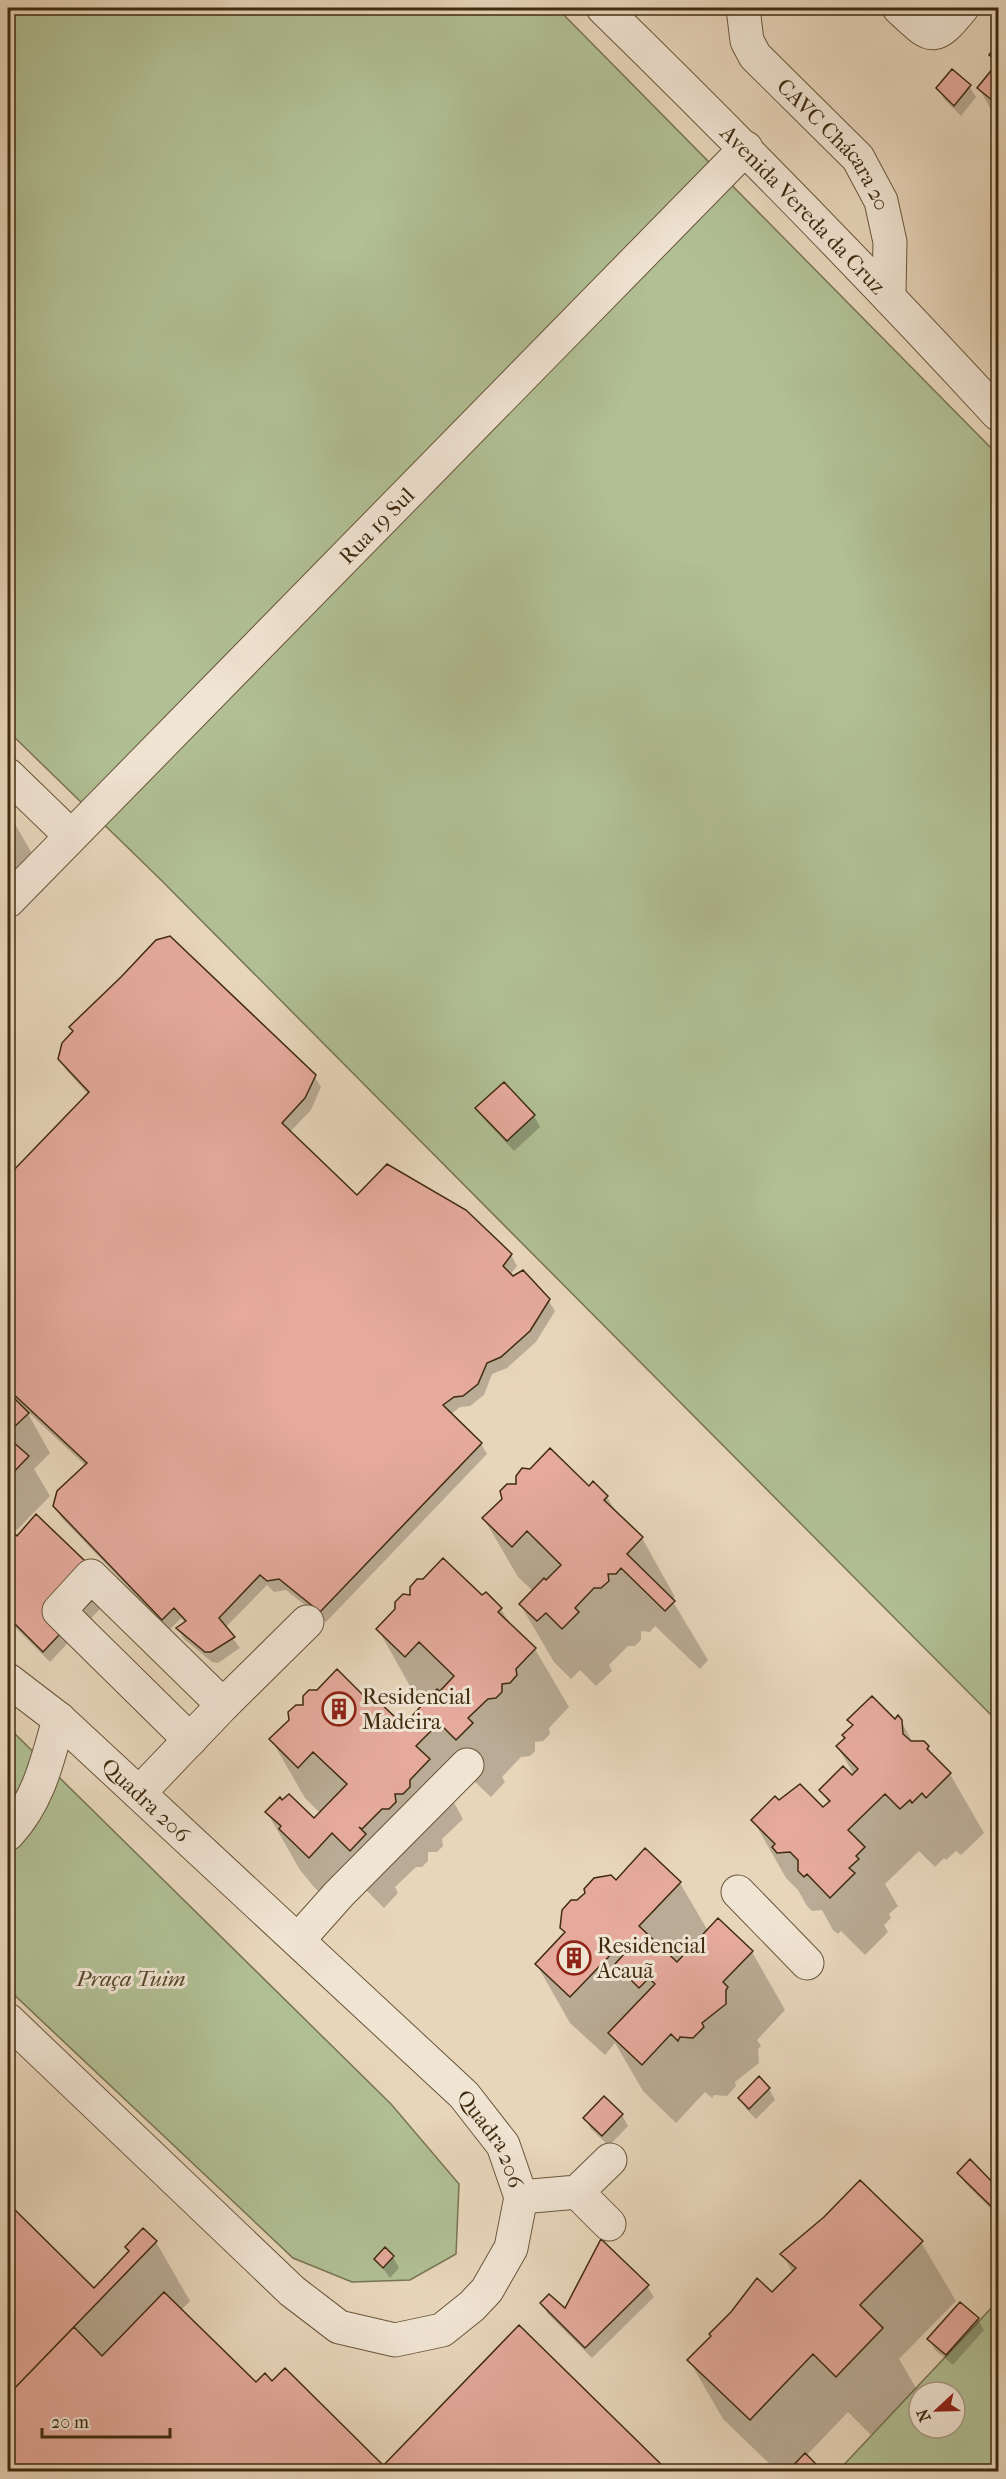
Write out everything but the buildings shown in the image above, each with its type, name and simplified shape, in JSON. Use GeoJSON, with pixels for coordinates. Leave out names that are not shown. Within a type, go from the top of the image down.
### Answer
{"type":"FeatureCollection","features":[{"type":"Feature","properties":{"kind":"street","name":"Avenida Vereda da Cruz"},"geometry":{"type":"LineString","coordinates":[[603,8],[746,148],[889,295],[999,414]]}},
{"type":"Feature","properties":{"kind":"street","name":"CAVC Chácara 20"},"geometry":{"type":"LineString","coordinates":[[743,8],[747,40],[755,56],[858,158],[880,201],[890,242],[889,295]]}},
{"type":"Feature","properties":{"kind":"street"},"geometry":{"type":"LineString","coordinates":[[899,8],[926,32],[935,34],[946,27],[962,8]]}},
{"type":"Feature","properties":{"kind":"street","name":"Rua 19 Sul"},"geometry":{"type":"LineString","coordinates":[[8,901],[746,148]]}},
{"type":"Feature","properties":{"kind":"street"},"geometry":{"type":"LineString","coordinates":[[8,775],[72,836]]}},
{"type":"Feature","properties":{"kind":"street"},"geometry":{"type":"LineString","coordinates":[[190,1740],[59,1611],[91,1576],[223,1705]]}},
{"type":"Feature","properties":{"kind":"street"},"geometry":{"type":"LineString","coordinates":[[139,1793],[307,1622]]}},
{"type":"Feature","properties":{"kind":"street","name":"Quadra 206"},"geometry":{"type":"LineString","coordinates":[[8,1680],[59,1719],[464,2095],[503,2145],[521,2197],[511,2248],[487,2290],[472,2306],[442,2330],[395,2340],[339,2327],[292,2291],[8,2020]]}},
{"type":"Feature","properties":{"kind":"street"},"geometry":{"type":"LineString","coordinates":[[8,1834],[20,1821],[43,1779],[59,1719]]}},
{"type":"Feature","properties":{"kind":"street"},"geometry":{"type":"LineString","coordinates":[[298,1940],[339,1894],[467,1765]]}},
{"type":"Feature","properties":{"kind":"street"},"geometry":{"type":"LineString","coordinates":[[738,1892],[807,1964]]}},
{"type":"Feature","properties":{"kind":"street"},"geometry":{"type":"LineString","coordinates":[[521,2197],[577,2192],[609,2160]]}},
{"type":"Feature","properties":{"kind":"street"},"geometry":{"type":"LineString","coordinates":[[577,2192],[609,2223]]}},
{"type":"Feature","properties":{"kind":"green space"},"geometry":{"type":"Polygon","coordinates":[[[8,8],[557,8],[998,455],[998,1722],[160,879],[8,731],[8,8]]]}},
{"type":"Feature","properties":{"kind":"green space","name":"Praça Tuim"},"geometry":{"type":"Polygon","coordinates":[[[8,1727],[391,2104],[459,2184],[456,2254],[410,2280],[352,2282],[293,2258],[8,1989],[8,1727]]]}},
{"type":"Feature","properties":{"kind":"green space"},"geometry":{"type":"Polygon","coordinates":[[[998,2301],[998,2471],[838,2471],[907,2398],[907,2440],[967,2440],[967,2380],[924,2380],[998,2301]]]}},
{"type":"Feature","properties":{"kind":"place","name":"Residencial Madeira"},"geometry":{"type":"Point","coordinates":[339,1709]}},
{"type":"Feature","properties":{"kind":"place","name":"Residencial Acauã"},"geometry":{"type":"Point","coordinates":[574,1958]}}]}
